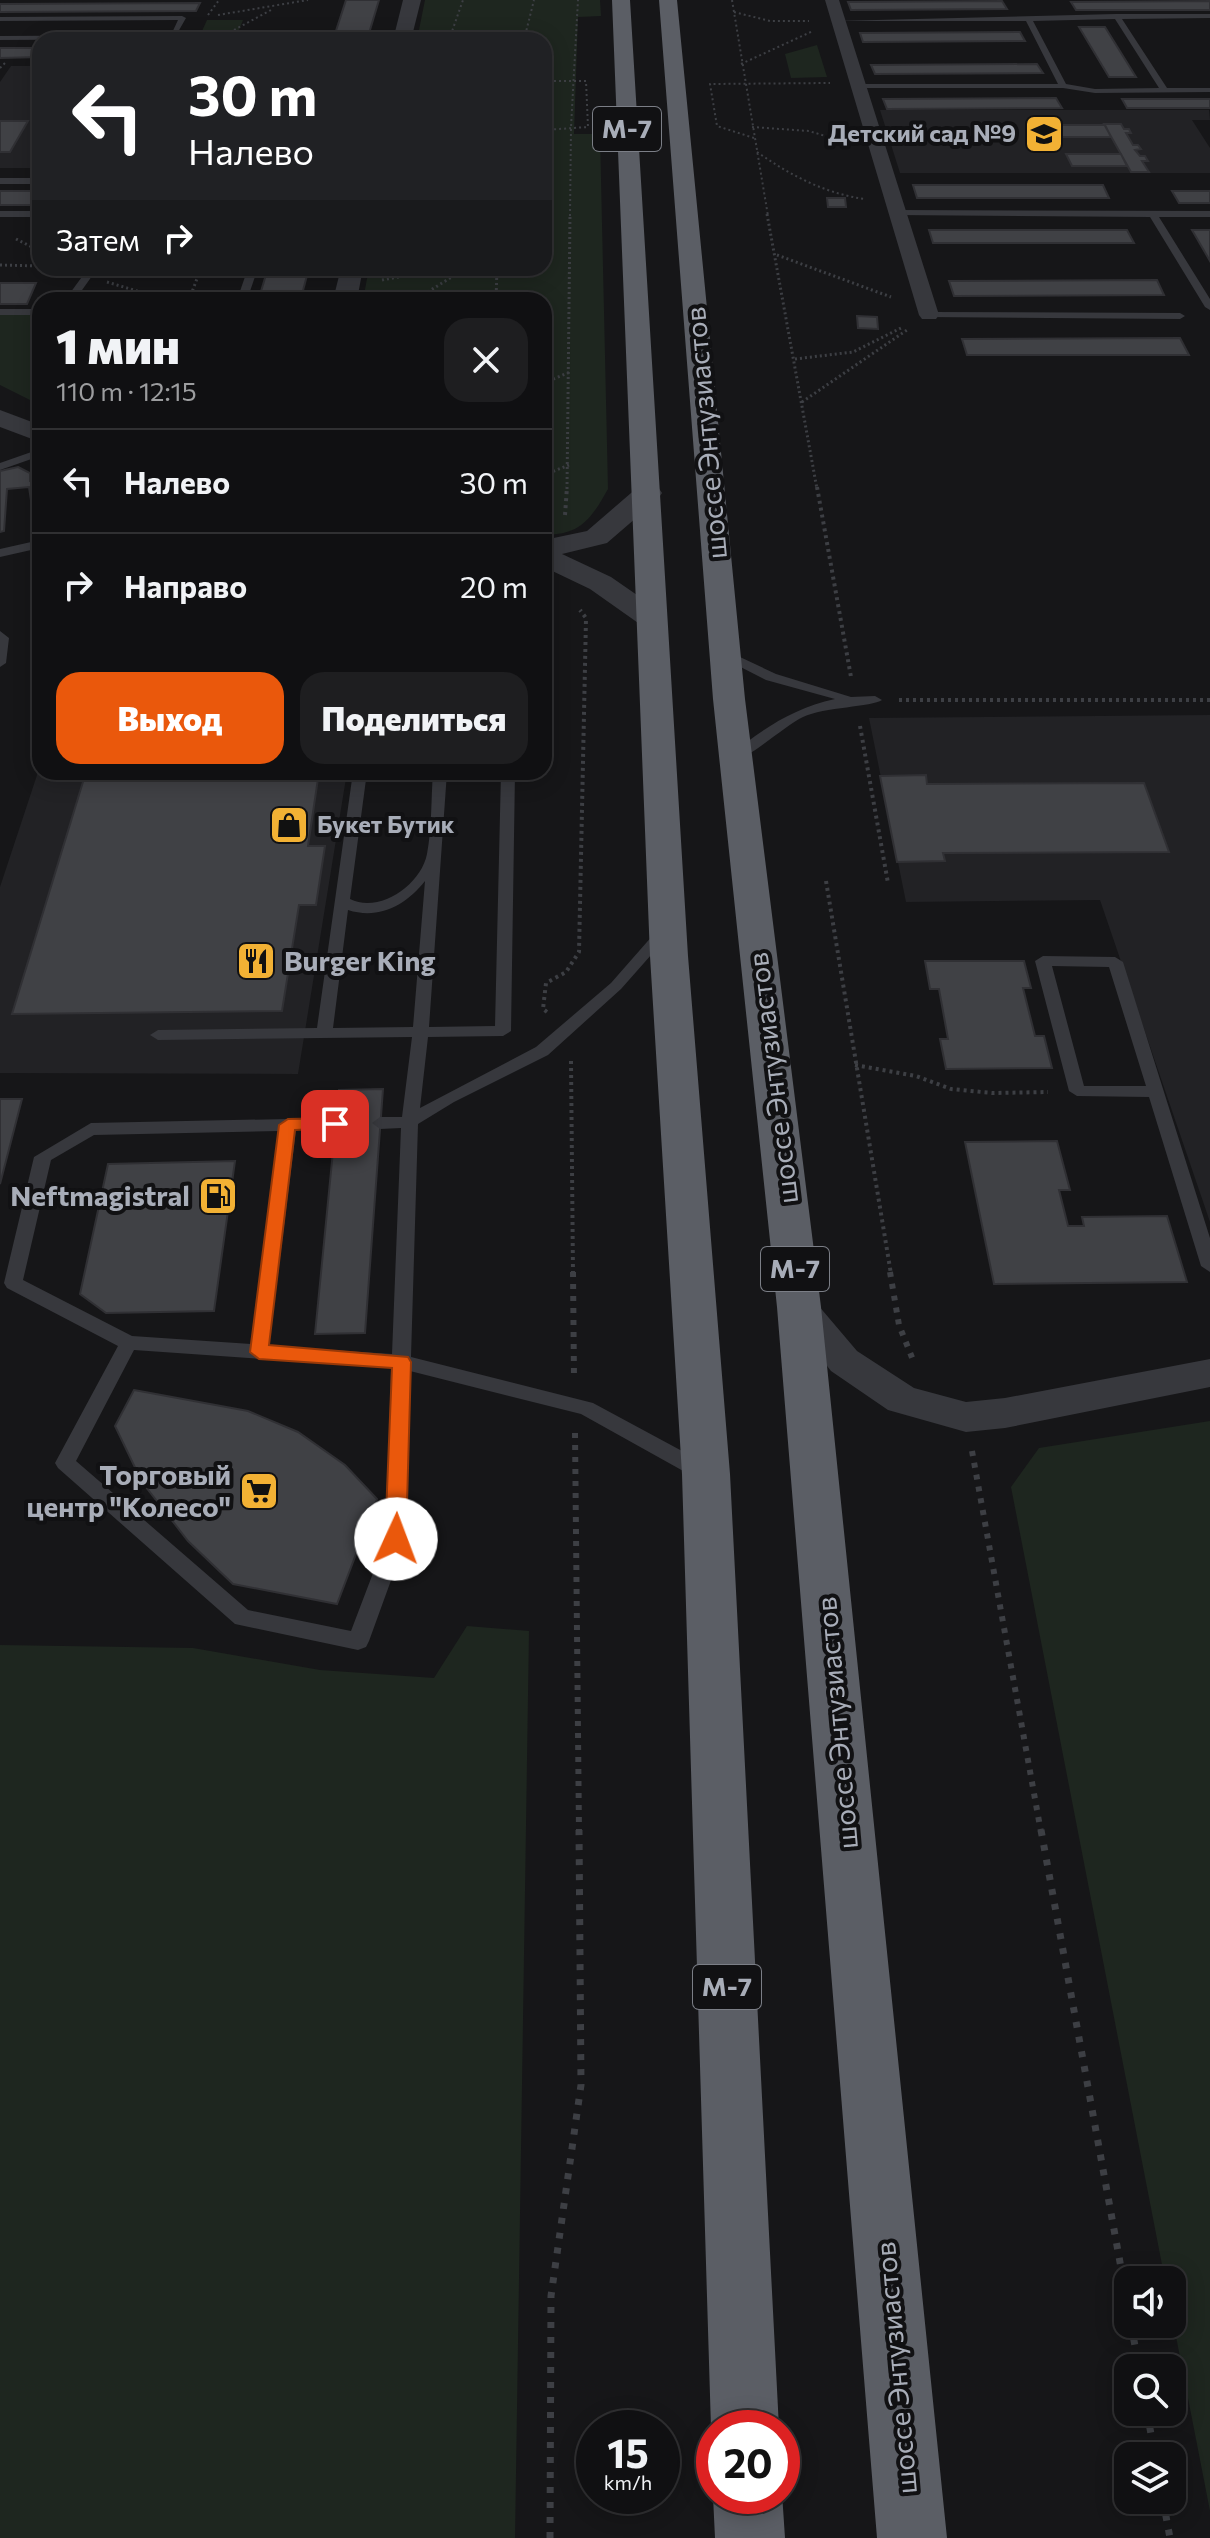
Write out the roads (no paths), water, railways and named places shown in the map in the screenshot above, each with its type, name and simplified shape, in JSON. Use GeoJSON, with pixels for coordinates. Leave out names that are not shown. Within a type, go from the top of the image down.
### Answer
{"type":"FeatureCollection","features":[{"type":"Feature","properties":{"kind":"highway","name":"шоссе Энтузиастов"},"geometry":{"type":"LineString","coordinates":[[621,0],[668,926],[706,1474],[744,2410]]}},
{"type":"Feature","properties":{"kind":"highway","name":"шоссе Энтузиастов"},"geometry":{"type":"LineString","coordinates":[[668,0],[725,654],[799,1307],[912,2538]]}},
{"type":"Feature","properties":{"kind":"highway"},"geometry":{"type":"LineString","coordinates":[[749,2514],[750,2538]]}},
{"type":"Feature","properties":{"kind":"street"},"geometry":{"type":"LineString","coordinates":[[404,32],[412,0]]}},
{"type":"Feature","properties":{"kind":"street"},"geometry":{"type":"LineString","coordinates":[[832,0],[928,310]]}},
{"type":"Feature","properties":{"kind":"street"},"geometry":{"type":"LineString","coordinates":[[0,418],[32,431]]}},
{"type":"Feature","properties":{"kind":"street"},"geometry":{"type":"LineString","coordinates":[[552,547],[597,537],[629,513],[648,493]]}},
{"type":"Feature","properties":{"kind":"street"},"geometry":{"type":"LineString","coordinates":[[552,559],[573,566],[603,583],[652,619]]}},
{"type":"Feature","properties":{"kind":"street"},"geometry":{"type":"LineString","coordinates":[[799,1307],[844,1361],[902,1400],[966,1417],[1005,1413],[1210,1373]]}},
{"type":"Feature","properties":{"kind":"lane"},"geometry":{"type":"LineString","coordinates":[[1116,16],[1165,91]]}},
{"type":"Feature","properties":{"kind":"lane"},"geometry":{"type":"LineString","coordinates":[[839,21],[1210,16]]}},
{"type":"Feature","properties":{"kind":"lane"},"geometry":{"type":"LineString","coordinates":[[0,19],[182,18],[176,32]]}},
{"type":"Feature","properties":{"kind":"lane"},"geometry":{"type":"LineString","coordinates":[[1029,20],[1063,86]]}},
{"type":"Feature","properties":{"kind":"lane"},"geometry":{"type":"LineString","coordinates":[[0,38],[32,38]]}},
{"type":"Feature","properties":{"kind":"lane"},"geometry":{"type":"LineString","coordinates":[[859,85],[1063,86],[1095,91],[1210,90]]}},
{"type":"Feature","properties":{"kind":"lane"},"geometry":{"type":"LineString","coordinates":[[0,181],[32,181]]}},
{"type":"Feature","properties":{"kind":"lane"},"geometry":{"type":"LineString","coordinates":[[896,207],[1210,214]]}},
{"type":"Feature","properties":{"kind":"lane"},"geometry":{"type":"LineString","coordinates":[[0,214],[32,214]]}},
{"type":"Feature","properties":{"kind":"lane"},"geometry":{"type":"LineString","coordinates":[[1153,214],[1210,307]]}},
{"type":"Feature","properties":{"kind":"lane"},"geometry":{"type":"LineString","coordinates":[[76,292],[87,276]]}},
{"type":"Feature","properties":{"kind":"lane"},"geometry":{"type":"LineString","coordinates":[[928,310],[1180,316]]}},
{"type":"Feature","properties":{"kind":"lane"},"geometry":{"type":"LineString","coordinates":[[0,312],[32,312]]}},
{"type":"Feature","properties":{"kind":"lane"},"geometry":{"type":"LineString","coordinates":[[0,467],[32,455]]}},
{"type":"Feature","properties":{"kind":"lane"},"geometry":{"type":"LineString","coordinates":[[0,553],[32,546]]}},
{"type":"Feature","properties":{"kind":"lane"},"geometry":{"type":"LineString","coordinates":[[0,635],[3,638],[0,663]]}},
{"type":"Feature","properties":{"kind":"lane"},"geometry":{"type":"LineString","coordinates":[[725,654],[771,677],[855,700]]}},
{"type":"Feature","properties":{"kind":"lane"},"geometry":{"type":"LineString","coordinates":[[735,758],[773,726],[808,708],[875,700]]}},
{"type":"Feature","properties":{"kind":"lane"},"geometry":{"type":"LineString","coordinates":[[324,1033],[359,780]]}},
{"type":"Feature","properties":{"kind":"lane"},"geometry":{"type":"LineString","coordinates":[[129,1343],[65,1463],[242,1618],[358,1641],[396,1539],[410,1122],[421,1032],[439,780]]}},
{"type":"Feature","properties":{"kind":"lane"},"geometry":{"type":"LineString","coordinates":[[158,1035],[503,1031],[508,780]]}},
{"type":"Feature","properties":{"kind":"lane"},"geometry":{"type":"LineString","coordinates":[[342,901],[356,908],[394,904],[417,886],[434,857]]}},
{"type":"Feature","properties":{"kind":"lane"},"geometry":{"type":"LineString","coordinates":[[380,1123],[410,1122],[448,1098],[542,1051],[616,986],[668,926]]}},
{"type":"Feature","properties":{"kind":"lane"},"geometry":{"type":"LineString","coordinates":[[1154,1092],[1077,1091],[1043,961],[1115,962],[1210,1266]]}},
{"type":"Feature","properties":{"kind":"lane"},"geometry":{"type":"LineString","coordinates":[[335,1124],[91,1129],[43,1157],[6,1280],[129,1343],[401,1362],[575,1404],[706,1474]]}},
{"type":"Feature","properties":{"kind":"lane"},"geometry":{"type":"LineString","coordinates":[[259,1352],[288,1125]]}},
{"type":"Feature","properties":{"kind":"place","name":"Детский сад №9"},"geometry":{"type":"Point","coordinates":[1044,134]}},
{"type":"Feature","properties":{"kind":"place","name":"Букет Бутик"},"geometry":{"type":"Point","coordinates":[289,825]}},
{"type":"Feature","properties":{"kind":"place","name":"Burger King"},"geometry":{"type":"Point","coordinates":[256,961]}},
{"type":"Feature","properties":{"kind":"place","name":"Neftmagistral"},"geometry":{"type":"Point","coordinates":[218,1196]}},
{"type":"Feature","properties":{"kind":"place","name":"Торговый центр \"Колесо\""},"geometry":{"type":"Point","coordinates":[259,1491]}}]}
